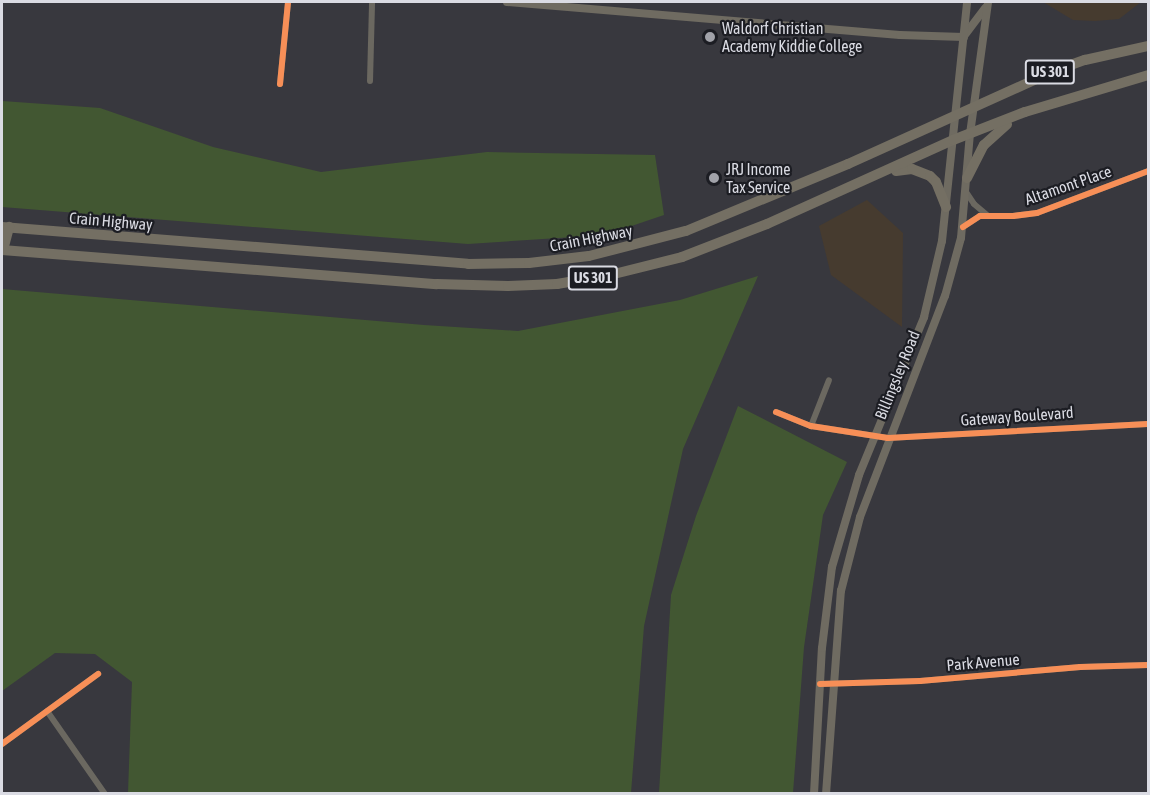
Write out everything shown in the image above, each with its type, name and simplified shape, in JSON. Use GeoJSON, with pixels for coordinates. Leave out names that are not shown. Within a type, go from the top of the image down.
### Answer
{"type":"FeatureCollection","features":[{"type":"Feature","properties":{"kind":"highway","name":"Crain Highway"},"geometry":{"type":"LineString","coordinates":[[5,227],[468,264],[546,262],[612,251],[686,231],[755,204],[1054,71],[1085,60],[1149,46]]}},
{"type":"Feature","properties":{"kind":"highway","name":"US 301"},"geometry":{"type":"LineString","coordinates":[[2,250],[437,284],[538,285],[610,275],[682,257],[767,224],[953,140],[1025,112],[1149,75]]}},
{"type":"Feature","properties":{"kind":"highway"},"geometry":{"type":"LineString","coordinates":[[967,178],[990,138],[1025,112]]}},
{"type":"Feature","properties":{"kind":"highway"},"geometry":{"type":"LineString","coordinates":[[881,174],[912,168],[923,171],[936,182],[946,207]]}},
{"type":"Feature","properties":{"kind":"highway"},"geometry":{"type":"LineString","coordinates":[[2,250],[5,227]]}},
{"type":"Feature","properties":{"kind":"main road"},"geometry":{"type":"LineString","coordinates":[[507,2],[900,35],[964,37],[980,18],[988,2]]}},
{"type":"Feature","properties":{"kind":"main road","name":"Billingsley Road"},"geometry":{"type":"LineString","coordinates":[[814,794],[823,637],[832,567],[859,475],[924,317],[942,241],[967,2]]}},
{"type":"Feature","properties":{"kind":"main road","name":"Billingsley Road"},"geometry":{"type":"LineString","coordinates":[[826,794],[841,591],[849,550],[888,438],[945,296],[963,227],[970,134],[988,2]]}},
{"type":"Feature","properties":{"kind":"street"},"geometry":{"type":"LineString","coordinates":[[280,84],[288,2]]}},
{"type":"Feature","properties":{"kind":"street"},"geometry":{"type":"LineString","coordinates":[[370,81],[372,2]]}},
{"type":"Feature","properties":{"kind":"street","name":"Altamont Place"},"geometry":{"type":"LineString","coordinates":[[963,227],[974,219],[987,215],[1013,216],[1037,213],[1149,171]]}},
{"type":"Feature","properties":{"kind":"street"},"geometry":{"type":"LineString","coordinates":[[966,192],[974,204],[987,215]]}},
{"type":"Feature","properties":{"kind":"street"},"geometry":{"type":"LineString","coordinates":[[811,426],[829,380]]}},
{"type":"Feature","properties":{"kind":"street","name":"Gateway Boulevard"},"geometry":{"type":"LineString","coordinates":[[776,412],[811,426],[876,438],[1149,424]]}},
{"type":"Feature","properties":{"kind":"street","name":"Park Avenue"},"geometry":{"type":"LineString","coordinates":[[820,684],[920,681],[1080,667],[1149,665]]}},
{"type":"Feature","properties":{"kind":"street"},"geometry":{"type":"LineString","coordinates":[[2,744],[98,674]]}},
{"type":"Feature","properties":{"kind":"street"},"geometry":{"type":"LineString","coordinates":[[47,711],[105,794]]}},
{"type":"Feature","properties":{"kind":"shaded area"},"geometry":{"type":"Polygon","coordinates":[[[1043,2],[1141,2],[1119,19],[1095,21],[1073,20],[1043,2]]]}},
{"type":"Feature","properties":{"kind":"shaded area"},"geometry":{"type":"Polygon","coordinates":[[[867,200],[903,233],[902,327],[831,275],[819,226],[867,200]]]}},
{"type":"Feature","properties":{"kind":"green space"},"geometry":{"type":"Polygon","coordinates":[[[2,101],[100,108],[213,147],[321,172],[487,152],[655,155],[664,215],[605,235],[468,244],[2,207],[2,101]]]}},
{"type":"Feature","properties":{"kind":"green space"},"geometry":{"type":"Polygon","coordinates":[[[758,276],[683,449],[644,626],[631,793],[128,793],[132,682],[95,654],[55,653],[2,691],[2,289],[518,331],[680,300],[758,276]]]}},
{"type":"Feature","properties":{"kind":"green space"},"geometry":{"type":"Polygon","coordinates":[[[738,406],[847,462],[823,515],[804,647],[793,793],[659,793],[671,595],[696,516],[738,406]]]}},
{"type":"Feature","properties":{"kind":"cycle path"},"geometry":{"type":"LineString","coordinates":[[280,84],[288,2]]}},
{"type":"Feature","properties":{"kind":"cycle path"},"geometry":{"type":"LineString","coordinates":[[963,227],[980,216],[1037,213],[1148,171]]}},
{"type":"Feature","properties":{"kind":"cycle path"},"geometry":{"type":"LineString","coordinates":[[776,412],[811,426],[888,438],[1148,424]]}},
{"type":"Feature","properties":{"kind":"cycle path"},"geometry":{"type":"LineString","coordinates":[[820,684],[920,681],[1080,667],[1148,665]]}},
{"type":"Feature","properties":{"kind":"cycle path"},"geometry":{"type":"LineString","coordinates":[[2,744],[98,674]]}},
{"type":"Feature","properties":{"kind":"place","name":"Waldorf Christian Academy Kiddie College"},"geometry":{"type":"Point","coordinates":[710,37]}},
{"type":"Feature","properties":{"kind":"place","name":"JRJ Income Tax Service"},"geometry":{"type":"Point","coordinates":[714,178]}}]}
